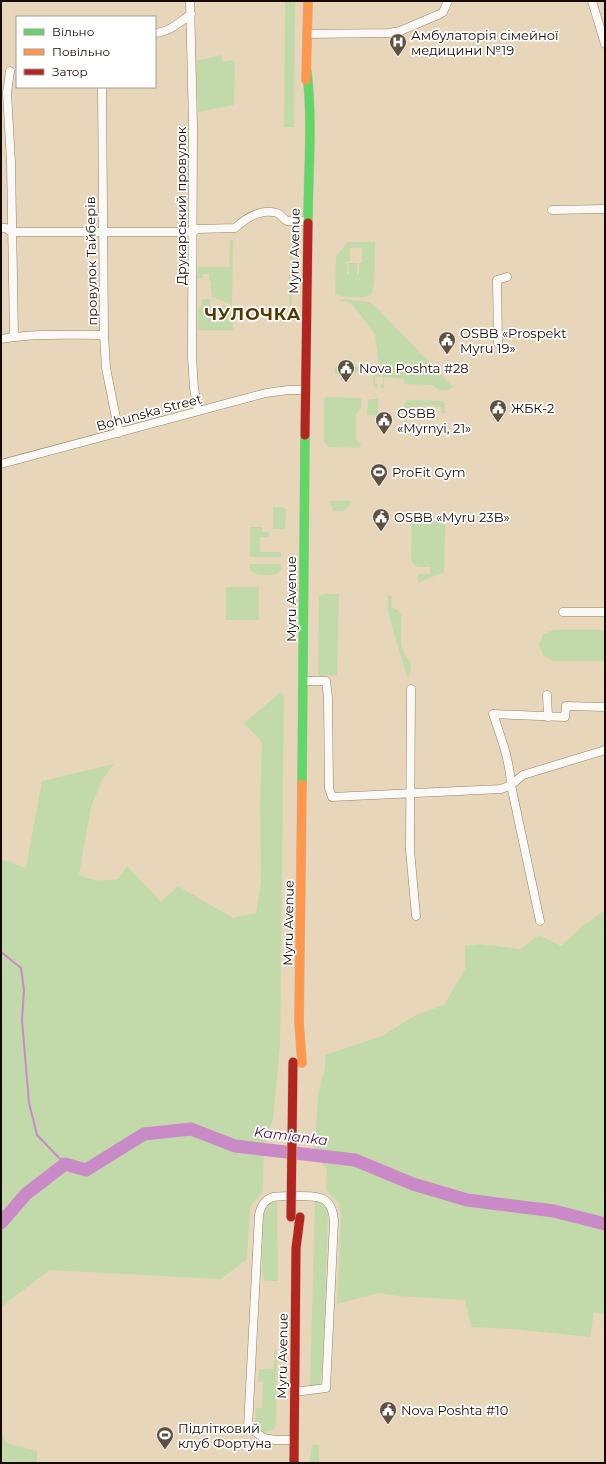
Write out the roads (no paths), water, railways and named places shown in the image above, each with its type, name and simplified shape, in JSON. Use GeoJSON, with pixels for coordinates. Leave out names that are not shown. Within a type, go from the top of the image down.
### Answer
{"type":"FeatureCollection","features":[{"type":"Feature","properties":{"kind":"main road","name":"Myru Avenue"},"geometry":{"type":"LineString","coordinates":[[294,1463],[304,681],[305,390],[308,177],[302,146],[302,135],[307,72],[308,1]]}},
{"type":"Feature","properties":{"kind":"main road","name":"Myru Avenue"},"geometry":{"type":"LineString","coordinates":[[298,1063],[298,1211]]}},
{"type":"Feature","properties":{"kind":"street","name":"Друкарський провулок"},"geometry":{"type":"LineString","coordinates":[[190,1],[193,232],[192,357],[194,388],[198,411]]}},
{"type":"Feature","properties":{"kind":"street"},"geometry":{"type":"LineString","coordinates":[[307,34],[394,32],[440,14],[443,12],[448,1]]}},
{"type":"Feature","properties":{"kind":"street"},"geometry":{"type":"LineString","coordinates":[[592,1],[605,44]]}},
{"type":"Feature","properties":{"kind":"street"},"geometry":{"type":"LineString","coordinates":[[156,33],[172,28],[191,14]]}},
{"type":"Feature","properties":{"kind":"street"},"geometry":{"type":"LineString","coordinates":[[10,71],[7,93],[14,337]]}},
{"type":"Feature","properties":{"kind":"street","name":"провулок Тайберів"},"geometry":{"type":"LineString","coordinates":[[102,88],[104,335],[106,368],[119,433]]}},
{"type":"Feature","properties":{"kind":"street"},"geometry":{"type":"LineString","coordinates":[[552,210],[605,209]]}},
{"type":"Feature","properties":{"kind":"street"},"geometry":{"type":"LineString","coordinates":[[1,228],[6,228],[11,232],[193,232],[198,229],[235,228],[244,220],[260,212],[277,213],[287,221],[307,221]]}},
{"type":"Feature","properties":{"kind":"street"},"geometry":{"type":"LineString","coordinates":[[498,343],[497,280],[508,277]]}},
{"type":"Feature","properties":{"kind":"street"},"geometry":{"type":"LineString","coordinates":[[1,339],[54,334],[104,335]]}},
{"type":"Feature","properties":{"kind":"street","name":"Bohunska Street"},"geometry":{"type":"LineString","coordinates":[[1,464],[266,393],[288,390],[305,390]]}},
{"type":"Feature","properties":{"kind":"street"},"geometry":{"type":"LineString","coordinates":[[564,612],[605,612]]}},
{"type":"Feature","properties":{"kind":"street"},"geometry":{"type":"LineString","coordinates":[[304,681],[326,681],[328,698],[329,788],[332,797],[501,789],[511,785],[523,774],[605,750]]}},
{"type":"Feature","properties":{"kind":"street"},"geometry":{"type":"LineString","coordinates":[[411,689],[410,850],[416,916]]}},
{"type":"Feature","properties":{"kind":"street"},"geometry":{"type":"LineString","coordinates":[[547,695],[548,717]]}},
{"type":"Feature","properties":{"kind":"street"},"geometry":{"type":"LineString","coordinates":[[540,921],[511,785],[511,774],[493,714],[565,717],[566,706],[605,707]]}},
{"type":"Feature","properties":{"kind":"street"},"geometry":{"type":"LineString","coordinates":[[294,1392],[326,1388],[334,1221],[331,1206],[322,1198],[314,1196],[273,1197],[267,1199],[259,1215],[248,1427],[264,1438],[275,1440],[294,1440]]}},
{"type":"Feature","properties":{"kind":"waterway"},"geometry":{"type":"LineString","coordinates":[[1,952],[21,968],[24,990],[22,1020],[29,1103],[37,1135],[65,1164]]}},
{"type":"Feature","properties":{"kind":"waterway","name":"Kamianka"},"geometry":{"type":"LineString","coordinates":[[1,1223],[26,1194],[65,1164],[86,1170],[144,1134],[191,1129],[235,1146],[355,1160],[413,1184],[467,1200],[554,1211],[605,1224]]}},
{"type":"Feature","properties":{"kind":"place","name":"Амбулаторія сімейної медицини №19"},"geometry":{"type":"Point","coordinates":[398,57]}},
{"type":"Feature","properties":{"kind":"place","name":"OSBB «Prospekt Myru 19»"},"geometry":{"type":"Point","coordinates":[447,355]}},
{"type":"Feature","properties":{"kind":"place","name":"Nova Poshta #28"},"geometry":{"type":"Point","coordinates":[346,383]}},
{"type":"Feature","properties":{"kind":"place","name":"ЖБК-2"},"geometry":{"type":"Point","coordinates":[498,423]}},
{"type":"Feature","properties":{"kind":"place","name":"OSBB «Myrnyi, 21»"},"geometry":{"type":"Point","coordinates":[384,435]}},
{"type":"Feature","properties":{"kind":"place","name":"ProFit Gym"},"geometry":{"type":"Point","coordinates":[379,487]}},
{"type":"Feature","properties":{"kind":"place","name":"OSBB «Myru 23B»"},"geometry":{"type":"Point","coordinates":[381,532]}},
{"type":"Feature","properties":{"kind":"place","name":"Nova Poshta #10"},"geometry":{"type":"Point","coordinates":[388,1425]}},
{"type":"Feature","properties":{"kind":"place","name":"Підлітковий клуб Фортуна"},"geometry":{"type":"Point","coordinates":[165,1450]}},
{"type":"Feature","properties":{"kind":"district","name":"ЧУЛОЧКА"},"geometry":{"type":"Point","coordinates":[253,314]}}]}
